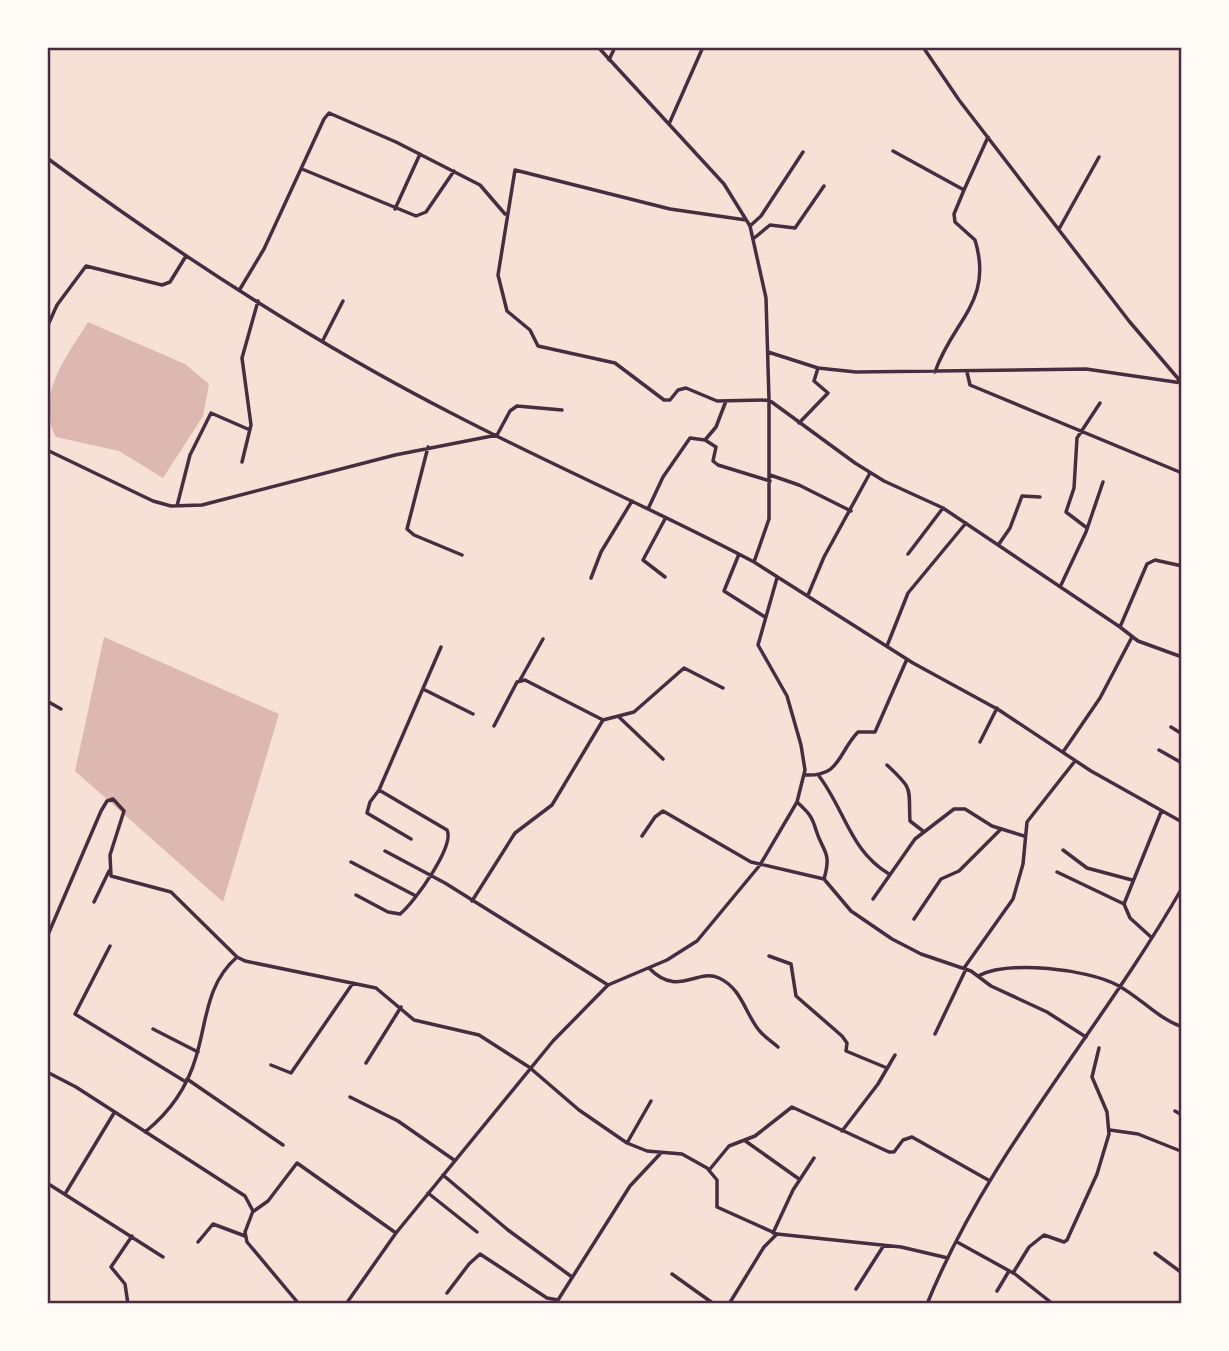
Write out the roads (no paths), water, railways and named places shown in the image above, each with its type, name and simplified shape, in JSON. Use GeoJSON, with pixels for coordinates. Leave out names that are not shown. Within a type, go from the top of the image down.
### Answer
{"type":"FeatureCollection","features":[{"type":"Feature","properties":{"kind":"street"},"geometry":{"type":"LineString","coordinates":[[598,47],[724,184],[750,226],[766,298],[770,475],[768,528],[754,562]]}},
{"type":"Feature","properties":{"kind":"street"},"geometry":{"type":"LineString","coordinates":[[609,60],[615,47]]}},
{"type":"Feature","properties":{"kind":"street"},"geometry":{"type":"LineString","coordinates":[[669,124],[703,47]]}},
{"type":"Feature","properties":{"kind":"street"},"geometry":{"type":"LineString","coordinates":[[923,47],[988,137],[1129,321],[1182,383]]}},
{"type":"Feature","properties":{"kind":"street"},"geometry":{"type":"LineString","coordinates":[[240,290],[264,249],[329,113],[420,154],[484,188],[505,214]]}},
{"type":"Feature","properties":{"kind":"street"},"geometry":{"type":"LineString","coordinates":[[935,372],[949,337],[973,306],[978,286],[975,240],[956,225],[954,218],[988,137]]}},
{"type":"Feature","properties":{"kind":"street"},"geometry":{"type":"LineString","coordinates":[[893,151],[964,190]]}},
{"type":"Feature","properties":{"kind":"street"},"geometry":{"type":"LineString","coordinates":[[750,226],[761,216],[803,152]]}},
{"type":"Feature","properties":{"kind":"street"},"geometry":{"type":"LineString","coordinates":[[395,210],[420,154]]}},
{"type":"Feature","properties":{"kind":"street"},"geometry":{"type":"LineString","coordinates":[[1059,229],[1100,157]]}},
{"type":"Feature","properties":{"kind":"street"},"geometry":{"type":"LineString","coordinates":[[47,158],[186,256],[323,340],[455,415],[754,562],[907,659],[997,708],[1075,761],[1182,822]]}},
{"type":"Feature","properties":{"kind":"street"},"geometry":{"type":"LineString","coordinates":[[302,169],[395,210],[421,215],[454,171]]}},
{"type":"Feature","properties":{"kind":"street"},"geometry":{"type":"LineString","coordinates":[[746,220],[670,209],[517,169],[512,175],[498,269],[505,307],[530,330],[538,346],[615,363],[667,401],[678,390],[686,388],[726,401],[769,400],[870,473],[943,508],[1061,585],[1132,637],[1182,657]]}},
{"type":"Feature","properties":{"kind":"street"},"geometry":{"type":"LineString","coordinates":[[753,239],[770,225],[795,228],[824,186]]}},
{"type":"Feature","properties":{"kind":"street"},"geometry":{"type":"LineString","coordinates":[[48,325],[61,299],[86,266],[162,285],[170,282],[186,256]]}},
{"type":"Feature","properties":{"kind":"street"},"geometry":{"type":"LineString","coordinates":[[242,462],[250,430],[242,358],[258,301]]}},
{"type":"Feature","properties":{"kind":"street"},"geometry":{"type":"LineString","coordinates":[[323,340],[343,301]]}},
{"type":"Feature","properties":{"kind":"street"},"geometry":{"type":"LineString","coordinates":[[768,352],[818,368],[935,372],[1086,369],[1182,383]]}},
{"type":"Feature","properties":{"kind":"street"},"geometry":{"type":"LineString","coordinates":[[799,423],[828,393],[814,381],[818,368]]}},
{"type":"Feature","properties":{"kind":"street"},"geometry":{"type":"LineString","coordinates":[[967,372],[970,385],[1182,473]]}},
{"type":"Feature","properties":{"kind":"street"},"geometry":{"type":"LineString","coordinates":[[705,440],[716,427],[726,401]]}},
{"type":"Feature","properties":{"kind":"street"},"geometry":{"type":"LineString","coordinates":[[1087,528],[1066,512],[1074,488],[1076,442],[1080,431],[1100,403]]}},
{"type":"Feature","properties":{"kind":"street"},"geometry":{"type":"LineString","coordinates":[[497,435],[510,411],[517,406],[562,410]]}},
{"type":"Feature","properties":{"kind":"street"},"geometry":{"type":"LineString","coordinates":[[177,506],[190,455],[211,413],[250,430]]}},
{"type":"Feature","properties":{"kind":"street"},"geometry":{"type":"LineString","coordinates":[[47,450],[153,501],[177,506],[234,499],[428,447],[497,435]]}},
{"type":"Feature","properties":{"kind":"street"},"geometry":{"type":"LineString","coordinates":[[648,509],[663,477],[690,438],[705,440],[715,446],[713,461],[718,465],[770,481]]}},
{"type":"Feature","properties":{"kind":"street"},"geometry":{"type":"LineString","coordinates":[[428,447],[407,529],[414,535],[462,555]]}},
{"type":"Feature","properties":{"kind":"street"},"geometry":{"type":"LineString","coordinates":[[808,595],[824,557],[870,473]]}},
{"type":"Feature","properties":{"kind":"street"},"geometry":{"type":"LineString","coordinates":[[770,475],[799,485],[851,511]]}},
{"type":"Feature","properties":{"kind":"street"},"geometry":{"type":"LineString","coordinates":[[1061,585],[1087,528],[1103,482]]}},
{"type":"Feature","properties":{"kind":"street"},"geometry":{"type":"LineString","coordinates":[[999,544],[1010,528],[1022,496],[1040,497]]}},
{"type":"Feature","properties":{"kind":"street"},"geometry":{"type":"LineString","coordinates":[[591,578],[601,552],[632,501]]}},
{"type":"Feature","properties":{"kind":"street"},"geometry":{"type":"LineString","coordinates":[[908,554],[943,508]]}},
{"type":"Feature","properties":{"kind":"street"},"geometry":{"type":"LineString","coordinates":[[665,518],[643,559],[665,577]]}},
{"type":"Feature","properties":{"kind":"street"},"geometry":{"type":"LineString","coordinates":[[887,646],[908,593],[966,523]]}},
{"type":"Feature","properties":{"kind":"street"},"geometry":{"type":"LineString","coordinates":[[739,554],[724,591],[765,617]]}},
{"type":"Feature","properties":{"kind":"street"},"geometry":{"type":"LineString","coordinates":[[1120,626],[1147,564],[1155,560],[1182,566]]}},
{"type":"Feature","properties":{"kind":"street"},"geometry":{"type":"LineString","coordinates":[[346,1304],[396,1233],[529,1067],[608,985],[649,968],[697,941],[760,865],[797,802],[804,775],[801,745],[787,696],[759,649],[777,578]]}},
{"type":"Feature","properties":{"kind":"street"},"geometry":{"type":"LineString","coordinates":[[1063,752],[1100,698],[1132,637]]}},
{"type":"Feature","properties":{"kind":"street"},"geometry":{"type":"LineString","coordinates":[[495,726],[543,639]]}},
{"type":"Feature","properties":{"kind":"street"},"geometry":{"type":"LineString","coordinates":[[411,839],[367,813],[442,647]]}},
{"type":"Feature","properties":{"kind":"street"},"geometry":{"type":"LineString","coordinates":[[804,775],[819,776],[836,765],[858,732],[875,732],[907,659]]}},
{"type":"Feature","properties":{"kind":"street"},"geometry":{"type":"LineString","coordinates":[[520,680],[549,690],[603,720],[634,712],[684,668],[723,688]]}},
{"type":"Feature","properties":{"kind":"street"},"geometry":{"type":"LineString","coordinates":[[425,689],[473,714]]}},
{"type":"Feature","properties":{"kind":"street"},"geometry":{"type":"LineString","coordinates":[[47,701],[61,709]]}},
{"type":"Feature","properties":{"kind":"street"},"geometry":{"type":"LineString","coordinates":[[980,742],[997,708]]}},
{"type":"Feature","properties":{"kind":"street"},"geometry":{"type":"LineString","coordinates":[[618,717],[663,759]]}},
{"type":"Feature","properties":{"kind":"street"},"geometry":{"type":"LineString","coordinates":[[472,901],[515,833],[552,805],[603,720]]}},
{"type":"Feature","properties":{"kind":"street"},"geometry":{"type":"LineString","coordinates":[[1171,727],[1182,734]]}},
{"type":"Feature","properties":{"kind":"street"},"geometry":{"type":"LineString","coordinates":[[1159,750],[1182,764]]}},
{"type":"Feature","properties":{"kind":"street"},"geometry":{"type":"LineString","coordinates":[[935,1034],[965,968],[1013,899],[1020,880],[1027,822],[1075,761]]}},
{"type":"Feature","properties":{"kind":"street"},"geometry":{"type":"LineString","coordinates":[[887,765],[909,790],[912,802],[910,821],[923,831]]}},
{"type":"Feature","properties":{"kind":"street"},"geometry":{"type":"LineString","coordinates":[[819,776],[848,820],[849,831],[862,852],[873,864],[889,874]]}},
{"type":"Feature","properties":{"kind":"street"},"geometry":{"type":"LineString","coordinates":[[356,895],[395,915],[404,911],[431,875],[449,832],[379,790]]}},
{"type":"Feature","properties":{"kind":"street"},"geometry":{"type":"LineString","coordinates":[[47,937],[101,811],[107,801],[113,799],[124,811],[110,855],[109,871],[94,902]]}},
{"type":"Feature","properties":{"kind":"street"},"geometry":{"type":"LineString","coordinates":[[797,802],[814,819],[827,850],[829,860],[824,879]]}},
{"type":"Feature","properties":{"kind":"street"},"geometry":{"type":"LineString","coordinates":[[873,899],[923,831],[959,808],[1000,830],[1024,836]]}},
{"type":"Feature","properties":{"kind":"street"},"geometry":{"type":"LineString","coordinates":[[642,836],[655,817],[663,811],[712,841],[760,865],[824,879],[858,916],[892,939],[921,954],[965,968],[1004,993],[1059,1018],[1086,1037]]}},
{"type":"Feature","properties":{"kind":"street"},"geometry":{"type":"LineString","coordinates":[[1124,904],[1161,812]]}},
{"type":"Feature","properties":{"kind":"street"},"geometry":{"type":"LineString","coordinates":[[914,919],[941,879],[959,871],[1000,830]]}},
{"type":"Feature","properties":{"kind":"street"},"geometry":{"type":"LineString","coordinates":[[1063,850],[1087,869],[1132,880]]}},
{"type":"Feature","properties":{"kind":"street"},"geometry":{"type":"LineString","coordinates":[[386,851],[431,875],[608,985]]}},
{"type":"Feature","properties":{"kind":"street"},"geometry":{"type":"LineString","coordinates":[[351,862],[416,897]]}},
{"type":"Feature","properties":{"kind":"street"},"geometry":{"type":"LineString","coordinates":[[109,871],[116,879],[170,892],[221,939],[235,956],[254,964],[376,988],[414,1020],[479,1035],[529,1067],[579,1110],[626,1143],[647,1151],[681,1154],[709,1169],[717,1180],[717,1207],[775,1233],[884,1245],[948,1258]]}},
{"type":"Feature","properties":{"kind":"street"},"geometry":{"type":"LineString","coordinates":[[1057,872],[1124,904],[1130,918],[1151,937]]}},
{"type":"Feature","properties":{"kind":"street"},"geometry":{"type":"LineString","coordinates":[[927,1304],[948,1258],[1029,1116],[1180,897],[1182,888]]}},
{"type":"Feature","properties":{"kind":"street"},"geometry":{"type":"LineString","coordinates":[[110,946],[79,1003],[77,1016],[186,1081],[283,1145]]}},
{"type":"Feature","properties":{"kind":"street"},"geometry":{"type":"LineString","coordinates":[[145,1132],[176,1102],[198,1052],[209,997],[235,956]]}},
{"type":"Feature","properties":{"kind":"street"},"geometry":{"type":"LineString","coordinates":[[769,956],[791,964],[796,996],[842,1036],[846,1041],[846,1051],[887,1068]]}},
{"type":"Feature","properties":{"kind":"street"},"geometry":{"type":"LineString","coordinates":[[649,968],[661,978],[682,983],[710,976],[722,980],[737,992],[757,1028],[778,1047]]}},
{"type":"Feature","properties":{"kind":"street"},"geometry":{"type":"LineString","coordinates":[[978,976],[1000,968],[1037,968],[1102,979],[1120,986],[1167,1020],[1182,1027]]}},
{"type":"Feature","properties":{"kind":"street"},"geometry":{"type":"LineString","coordinates":[[271,1065],[291,1073],[353,983]]}},
{"type":"Feature","properties":{"kind":"street"},"geometry":{"type":"LineString","coordinates":[[366,1063],[401,1007]]}},
{"type":"Feature","properties":{"kind":"street"},"geometry":{"type":"LineString","coordinates":[[153,1029],[198,1052]]}},
{"type":"Feature","properties":{"kind":"street"},"geometry":{"type":"LineString","coordinates":[[997,1291],[1029,1247],[1044,1235],[1067,1240],[1097,1174],[1109,1130],[1107,1112],[1092,1077],[1099,1048]]}},
{"type":"Feature","properties":{"kind":"street"},"geometry":{"type":"LineString","coordinates":[[842,1131],[895,1055]]}},
{"type":"Feature","properties":{"kind":"street"},"geometry":{"type":"LineString","coordinates":[[47,1072],[235,1188],[251,1202],[253,1211],[245,1236]]}},
{"type":"Feature","properties":{"kind":"street"},"geometry":{"type":"LineString","coordinates":[[351,1097],[398,1121],[454,1160]]}},
{"type":"Feature","properties":{"kind":"street"},"geometry":{"type":"LineString","coordinates":[[626,1143],[651,1101]]}},
{"type":"Feature","properties":{"kind":"street"},"geometry":{"type":"LineString","coordinates":[[709,1169],[729,1146],[755,1136],[792,1107],[892,1153],[906,1138],[912,1136],[990,1181]]}},
{"type":"Feature","properties":{"kind":"street"},"geometry":{"type":"LineString","coordinates":[[1175,1111],[1182,1115]]}},
{"type":"Feature","properties":{"kind":"street"},"geometry":{"type":"LineString","coordinates":[[65,1194],[114,1113]]}},
{"type":"Feature","properties":{"kind":"street"},"geometry":{"type":"LineString","coordinates":[[1109,1130],[1138,1134],[1178,1150]]}},
{"type":"Feature","properties":{"kind":"street"},"geometry":{"type":"LineString","coordinates":[[743,1140],[799,1179]]}},
{"type":"Feature","properties":{"kind":"street"},"geometry":{"type":"LineString","coordinates":[[447,1293],[480,1254],[555,1301],[562,1297],[629,1186],[661,1152]]}},
{"type":"Feature","properties":{"kind":"street"},"geometry":{"type":"LineString","coordinates":[[729,1304],[775,1233],[799,1179],[814,1158]]}},
{"type":"Feature","properties":{"kind":"street"},"geometry":{"type":"LineString","coordinates":[[253,1211],[268,1201],[297,1163],[396,1233]]}},
{"type":"Feature","properties":{"kind":"street"},"geometry":{"type":"LineString","coordinates":[[443,1175],[503,1226],[572,1277]]}},
{"type":"Feature","properties":{"kind":"street"},"geometry":{"type":"LineString","coordinates":[[47,1183],[163,1257]]}},
{"type":"Feature","properties":{"kind":"street"},"geometry":{"type":"LineString","coordinates":[[428,1193],[477,1232]]}},
{"type":"Feature","properties":{"kind":"street"},"geometry":{"type":"LineString","coordinates":[[198,1242],[213,1224],[245,1236],[299,1304]]}},
{"type":"Feature","properties":{"kind":"street"},"geometry":{"type":"LineString","coordinates":[[128,1304],[125,1284],[111,1267],[132,1236]]}},
{"type":"Feature","properties":{"kind":"street"},"geometry":{"type":"LineString","coordinates":[[957,1242],[1011,1272],[1053,1304]]}},
{"type":"Feature","properties":{"kind":"street"},"geometry":{"type":"LineString","coordinates":[[856,1289],[884,1245]]}},
{"type":"Feature","properties":{"kind":"street"},"geometry":{"type":"LineString","coordinates":[[1154,1253],[1182,1273]]}},
{"type":"Feature","properties":{"kind":"street"},"geometry":{"type":"LineString","coordinates":[[672,1274],[714,1304]]}}]}
